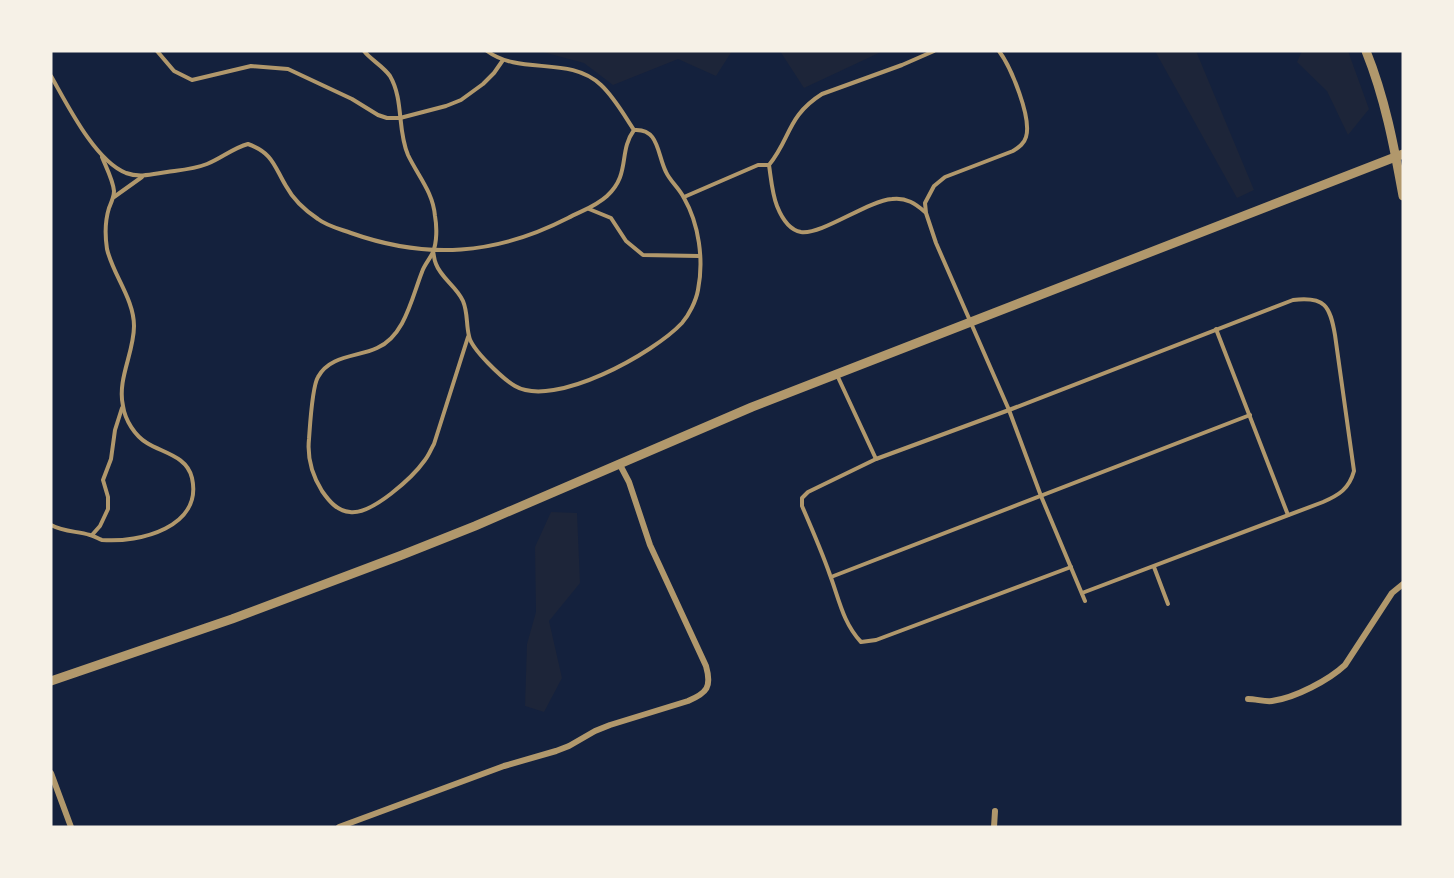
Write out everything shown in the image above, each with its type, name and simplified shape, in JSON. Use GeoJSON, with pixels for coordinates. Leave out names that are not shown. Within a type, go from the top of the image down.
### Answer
{"type":"FeatureCollection","features":[{"type":"Feature","properties":{"kind":"street"},"geometry":{"type":"LineString","coordinates":[[1366,51],[1400,155],[1403,196]]}},
{"type":"Feature","properties":{"kind":"street"},"geometry":{"type":"LineString","coordinates":[[51,681],[243,615],[392,559],[837,374],[1400,155]]}},
{"type":"Feature","properties":{"kind":"street"},"geometry":{"type":"LineString","coordinates":[[339,827],[504,766],[556,751],[610,725],[701,695],[709,684],[706,666],[650,545],[620,463]]}},
{"type":"Feature","properties":{"kind":"street"},"geometry":{"type":"LineString","coordinates":[[1248,699],[1272,701],[1310,687],[1337,673],[1345,665],[1392,593],[1403,584]]}},
{"type":"Feature","properties":{"kind":"street"},"geometry":{"type":"LineString","coordinates":[[51,774],[70,827]]}},
{"type":"Feature","properties":{"kind":"street"},"geometry":{"type":"LineString","coordinates":[[994,827],[995,811]]}},
{"type":"Feature","properties":{"kind":"lane"},"geometry":{"type":"LineString","coordinates":[[157,51],[174,71],[192,80],[251,66],[288,69],[387,118],[400,118],[461,100],[483,84],[503,60]]}},
{"type":"Feature","properties":{"kind":"lane"},"geometry":{"type":"LineString","coordinates":[[364,51],[389,75],[399,105],[403,141],[434,206],[436,234],[433,251],[423,269],[404,317],[392,337],[377,348],[329,364],[317,378],[308,442],[308,460],[328,500],[347,512],[357,513],[369,508],[403,485],[426,459],[434,444],[469,337],[468,320],[463,302],[456,288],[436,266],[433,251]]}},
{"type":"Feature","properties":{"kind":"lane"},"geometry":{"type":"LineString","coordinates":[[487,51],[503,60],[536,66],[568,67],[581,71],[601,84],[634,130]]}},
{"type":"Feature","properties":{"kind":"lane"},"geometry":{"type":"LineString","coordinates":[[926,213],[913,202],[892,199],[872,205],[826,226],[801,232],[791,228],[777,205],[769,165],[792,123],[810,102],[822,94],[934,51]]}},
{"type":"Feature","properties":{"kind":"lane"},"geometry":{"type":"LineString","coordinates":[[999,51],[1005,59],[1019,95],[1027,126],[1022,145],[1013,151],[945,177],[934,186],[930,193],[925,203],[926,213],[969,323],[1009,411],[1085,602]]}},
{"type":"Feature","properties":{"kind":"lane"},"geometry":{"type":"LineString","coordinates":[[51,76],[70,111],[101,153],[114,167],[127,173],[143,176],[189,169],[206,164],[248,144],[258,147],[268,155],[286,187],[307,211],[320,221],[362,237],[393,245],[433,251],[455,251],[494,245],[551,227],[589,209],[608,195],[622,177],[628,138],[634,130]]}},
{"type":"Feature","properties":{"kind":"lane"},"geometry":{"type":"LineString","coordinates":[[469,337],[479,352],[513,385],[530,392],[542,392],[580,383],[632,360],[683,321],[698,291],[699,256],[696,227],[684,197],[668,176],[654,138],[643,130],[634,130]]}},
{"type":"Feature","properties":{"kind":"lane"},"geometry":{"type":"LineString","coordinates":[[51,525],[60,530],[92,535],[100,540],[155,534],[171,526],[190,507],[193,497],[188,468],[179,459],[146,443],[131,426],[123,407],[122,394],[127,358],[134,334],[134,323],[107,247],[107,214],[114,190],[101,153]]}},
{"type":"Feature","properties":{"kind":"lane"},"geometry":{"type":"LineString","coordinates":[[684,197],[758,165],[769,165]]}},
{"type":"Feature","properties":{"kind":"lane"},"geometry":{"type":"LineString","coordinates":[[113,197],[143,176]]}},
{"type":"Feature","properties":{"kind":"lane"},"geometry":{"type":"LineString","coordinates":[[589,209],[610,218],[626,241],[643,255],[699,256]]}},
{"type":"Feature","properties":{"kind":"lane"},"geometry":{"type":"LineString","coordinates":[[1071,567],[867,642],[861,642],[849,627],[802,506],[802,498],[808,492],[876,459],[1009,411],[1293,300],[1314,298],[1325,305],[1330,313],[1354,471],[1348,486],[1340,495],[1082,593]]}},
{"type":"Feature","properties":{"kind":"lane"},"geometry":{"type":"LineString","coordinates":[[1216,329],[1288,515]]}},
{"type":"Feature","properties":{"kind":"lane"},"geometry":{"type":"LineString","coordinates":[[837,374],[876,459]]}},
{"type":"Feature","properties":{"kind":"lane"},"geometry":{"type":"LineString","coordinates":[[92,535],[100,526],[108,509],[108,497],[103,480],[111,459],[115,430],[123,407]]}},
{"type":"Feature","properties":{"kind":"lane"},"geometry":{"type":"LineString","coordinates":[[831,577],[1250,415]]}},
{"type":"Feature","properties":{"kind":"lane"},"geometry":{"type":"LineString","coordinates":[[1154,567],[1168,604]]}},
{"type":"Feature","properties":{"kind":"shaded area"},"geometry":{"type":"Polygon","coordinates":[[[539,51],[732,51],[716,76],[678,59],[613,85],[584,63],[539,51]]]}},
{"type":"Feature","properties":{"kind":"shaded area"},"geometry":{"type":"Polygon","coordinates":[[[780,51],[883,51],[804,88],[780,51]]]}},
{"type":"Feature","properties":{"kind":"shaded area"},"geometry":{"type":"Polygon","coordinates":[[[1155,51],[1196,51],[1254,190],[1237,198],[1155,51]]]}},
{"type":"Feature","properties":{"kind":"shaded area"},"geometry":{"type":"Polygon","coordinates":[[[1302,51],[1348,51],[1369,109],[1348,135],[1327,91],[1297,62],[1302,51]]]}},
{"type":"Feature","properties":{"kind":"shaded area"},"geometry":{"type":"Polygon","coordinates":[[[551,512],[577,513],[580,583],[549,621],[562,678],[544,712],[525,706],[527,644],[536,612],[535,547],[551,512]]]}}]}
